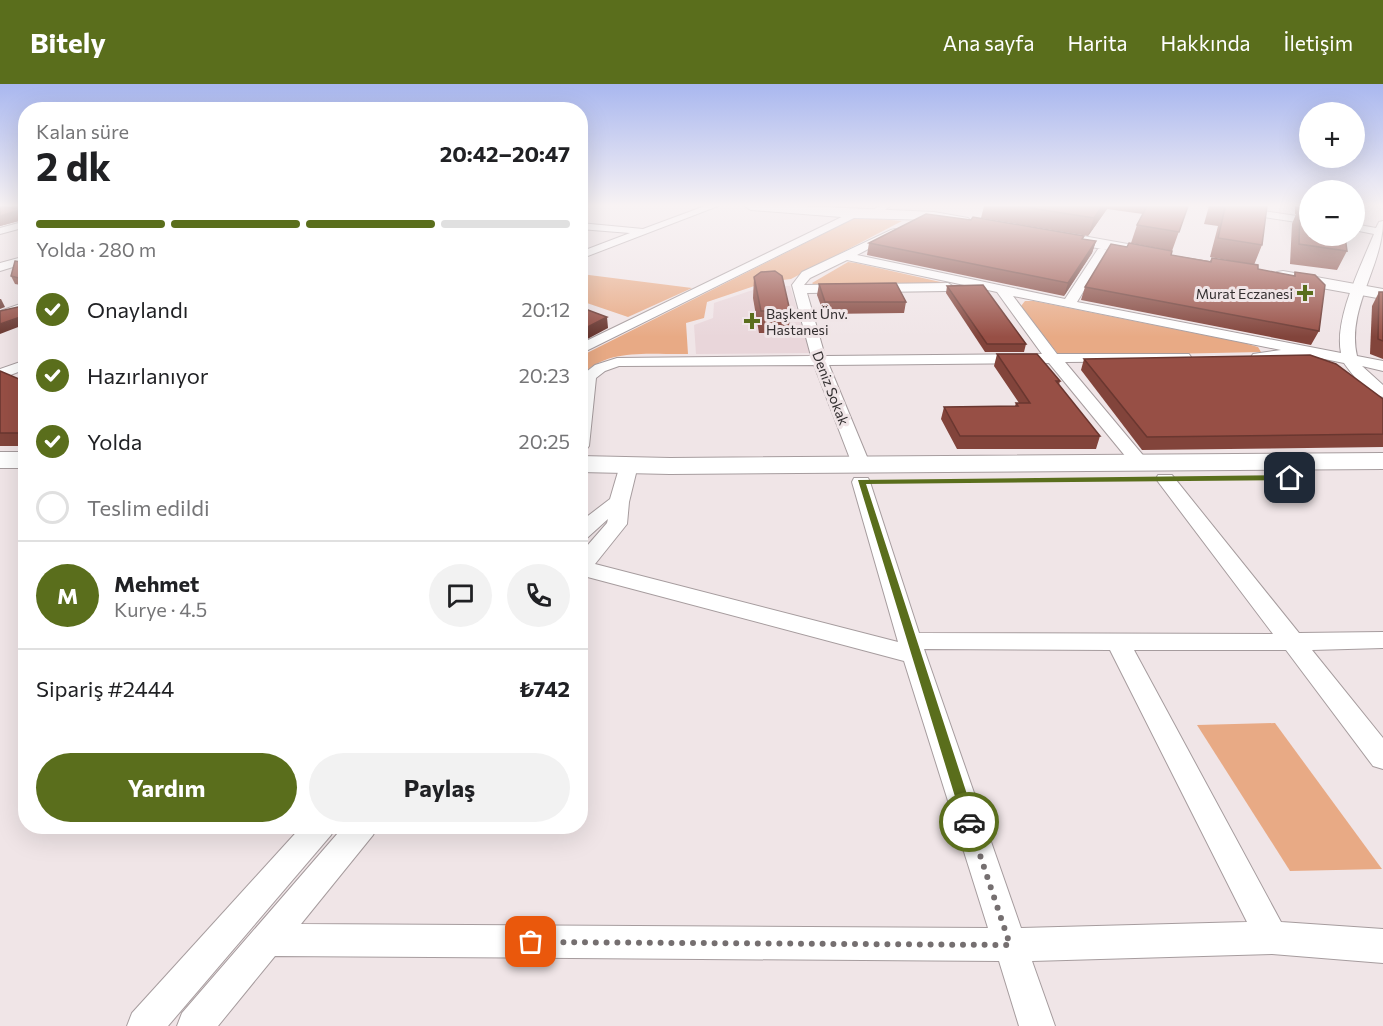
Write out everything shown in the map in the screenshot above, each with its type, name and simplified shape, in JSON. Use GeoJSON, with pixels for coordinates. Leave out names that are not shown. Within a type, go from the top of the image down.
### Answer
{"type":"FeatureCollection","features":[{"type":"Feature","properties":{"kind":"main road"},"geometry":{"type":"LineString","coordinates":[[1097,250],[1165,259],[1112,250]]}},
{"type":"Feature","properties":{"kind":"main road"},"geometry":{"type":"LineString","coordinates":[[1269,277],[1358,293],[1383,300]]}},
{"type":"Feature","properties":{"kind":"main road"},"geometry":{"type":"LineString","coordinates":[[1358,293],[1383,294]]}},
{"type":"Feature","properties":{"kind":"main road"},"geometry":{"type":"LineString","coordinates":[[588,483],[1141,464],[1383,461]]}},
{"type":"Feature","properties":{"kind":"main road"},"geometry":{"type":"LineString","coordinates":[[588,467],[624,483]]}},
{"type":"Feature","properties":{"kind":"main road"},"geometry":{"type":"LineString","coordinates":[[861,473],[1165,479],[1383,477]]}},
{"type":"Feature","properties":{"kind":"street"},"geometry":{"type":"LineString","coordinates":[[588,346],[776,250]]}},
{"type":"Feature","properties":{"kind":"street"},"geometry":{"type":"LineString","coordinates":[[855,250],[806,275],[798,285],[799,289],[982,286]]}},
{"type":"Feature","properties":{"kind":"street"},"geometry":{"type":"LineString","coordinates":[[1374,250],[1358,293],[1346,336],[1350,360],[1368,382],[1383,392]]}},
{"type":"Feature","properties":{"kind":"street"},"geometry":{"type":"LineString","coordinates":[[9,251],[18,252]]}},
{"type":"Feature","properties":{"kind":"street"},"geometry":{"type":"LineString","coordinates":[[1069,304],[1102,251]]}},
{"type":"Feature","properties":{"kind":"street"},"geometry":{"type":"LineString","coordinates":[[845,256],[1069,304],[1383,366]]}},
{"type":"Feature","properties":{"kind":"street"},"geometry":{"type":"LineString","coordinates":[[0,267],[18,261]]}},
{"type":"Feature","properties":{"kind":"street","name":"Deniz Sokak"},"geometry":{"type":"LineString","coordinates":[[799,289],[819,359],[861,473],[912,648],[1037,1026]]}},
{"type":"Feature","properties":{"kind":"street"},"geometry":{"type":"LineString","coordinates":[[1002,290],[1053,358],[1141,464]]}},
{"type":"Feature","properties":{"kind":"street"},"geometry":{"type":"LineString","coordinates":[[0,315],[18,309]]}},
{"type":"Feature","properties":{"kind":"street"},"geometry":{"type":"LineString","coordinates":[[609,320],[627,327]]}},
{"type":"Feature","properties":{"kind":"street"},"geometry":{"type":"LineString","coordinates":[[1237,357],[1272,357],[1308,352]]}},
{"type":"Feature","properties":{"kind":"street"},"geometry":{"type":"LineString","coordinates":[[588,384],[589,376],[609,365],[638,360],[1203,357]]}},
{"type":"Feature","properties":{"kind":"street"},"geometry":{"type":"LineString","coordinates":[[1165,479],[1383,758]]}},
{"type":"Feature","properties":{"kind":"street"},"geometry":{"type":"LineString","coordinates":[[588,525],[624,483]]}},
{"type":"Feature","properties":{"kind":"street"},"geometry":{"type":"LineString","coordinates":[[588,559],[617,524],[624,483]]}},
{"type":"Feature","properties":{"kind":"street"},"geometry":{"type":"LineString","coordinates":[[588,569],[912,648],[1117,641],[1383,640]]}},
{"type":"Feature","properties":{"kind":"street"},"geometry":{"type":"LineString","coordinates":[[1117,641],[1272,938]]}},
{"type":"Feature","properties":{"kind":"street"},"geometry":{"type":"LineString","coordinates":[[145,1026],[314,834]]}},
{"type":"Feature","properties":{"kind":"street"},"geometry":{"type":"LineString","coordinates":[[195,1026],[356,834]]}},
{"type":"Feature","properties":{"kind":"street"},"geometry":{"type":"LineString","coordinates":[[268,940],[1010,945],[1272,938],[1383,946]]}},
{"type":"Feature","properties":{"kind":"shaded area"},"geometry":{"type":"Polygon","coordinates":[[[792,250],[847,250],[791,279],[766,282],[707,302],[704,318],[686,323],[688,354],[631,354],[604,360],[588,370],[588,352],[792,250]]]}},
{"type":"Feature","properties":{"kind":"shaded area"},"geometry":{"type":"Polygon","coordinates":[[[848,262],[945,283],[814,285],[812,283],[848,262]]]}},
{"type":"Feature","properties":{"kind":"shaded area"},"geometry":{"type":"Polygon","coordinates":[[[588,275],[692,288],[628,317],[588,303],[588,275]]]}},
{"type":"Feature","properties":{"kind":"shaded area","name":"Başkent Ünv. Hastanesi"},"geometry":{"type":"Polygon","coordinates":[[[768,285],[790,286],[810,353],[696,354],[694,325],[713,318],[714,303],[768,285]]]}},
{"type":"Feature","properties":{"kind":"shaded area"},"geometry":{"type":"Polygon","coordinates":[[[1025,301],[1244,343],[1258,347],[1261,352],[1072,356],[1058,354],[1021,306],[1025,301]]]}},
{"type":"Feature","properties":{"kind":"shaded area"},"geometry":{"type":"Polygon","coordinates":[[[1275,723],[1382,869],[1290,871],[1197,725],[1275,723]]]}},
{"type":"Feature","properties":{"kind":"building"},"geometry":{"type":"Polygon","coordinates":[[[904,250],[1090,250],[1068,283],[904,250]]]}},
{"type":"Feature","properties":{"kind":"building"},"geometry":{"type":"Polygon","coordinates":[[[1107,250],[1166,250],[1172,251],[1171,255],[1211,262],[1212,258],[1258,265],[1258,269],[1295,276],[1295,272],[1315,275],[1325,285],[1319,331],[1085,287],[1107,250]]]}},
{"type":"Feature","properties":{"kind":"building"},"geometry":{"type":"Polygon","coordinates":[[[15,261],[18,262],[18,278],[11,276],[15,261]]]}},
{"type":"Feature","properties":{"kind":"building"},"geometry":{"type":"Polygon","coordinates":[[[775,271],[782,276],[790,311],[761,311],[754,277],[761,272],[775,271]]]}},
{"type":"Feature","properties":{"kind":"building"},"geometry":{"type":"Polygon","coordinates":[[[896,283],[906,302],[825,302],[819,284],[896,283]]]}},
{"type":"Feature","properties":{"kind":"building"},"geometry":{"type":"Polygon","coordinates":[[[983,285],[1026,344],[987,344],[947,286],[983,285]]]}},
{"type":"Feature","properties":{"kind":"building"},"geometry":{"type":"Polygon","coordinates":[[[1379,292],[1383,292],[1383,341],[1378,339],[1379,292]]]}},
{"type":"Feature","properties":{"kind":"building"},"geometry":{"type":"Polygon","coordinates":[[[18,307],[18,318],[0,324],[0,311],[18,307]]]}},
{"type":"Feature","properties":{"kind":"building"},"geometry":{"type":"Polygon","coordinates":[[[588,310],[607,317],[588,327],[588,310]]]}},
{"type":"Feature","properties":{"kind":"building"},"geometry":{"type":"Polygon","coordinates":[[[997,354],[1037,354],[1100,436],[960,436],[944,407],[1018,406],[1016,403],[1030,403],[997,354]]]}},
{"type":"Feature","properties":{"kind":"building"},"geometry":{"type":"Polygon","coordinates":[[[1310,355],[1336,364],[1383,399],[1383,434],[1147,437],[1084,359],[1310,355]]]}},
{"type":"Feature","properties":{"kind":"building"},"geometry":{"type":"Polygon","coordinates":[[[0,371],[18,379],[18,433],[0,433],[0,371]]]}},
{"type":"Feature","properties":{"kind":"way so far"},"geometry":{"type":"LineString","coordinates":[[531,942],[1010,945],[969,822]]}},
{"type":"Feature","properties":{"kind":"place","name":"Murat Eczanesi"},"geometry":{"type":"Point","coordinates":[1305,293]}},
{"type":"Feature","properties":{"kind":"place","name":"Başkent Ünv. Hastanesi"},"geometry":{"type":"Point","coordinates":[752,321]}},
{"type":"Feature","properties":{"kind":"route"},"geometry":{"type":"LineString","coordinates":[[969,822],[914,655],[861,482],[1290,478]]}}]}
